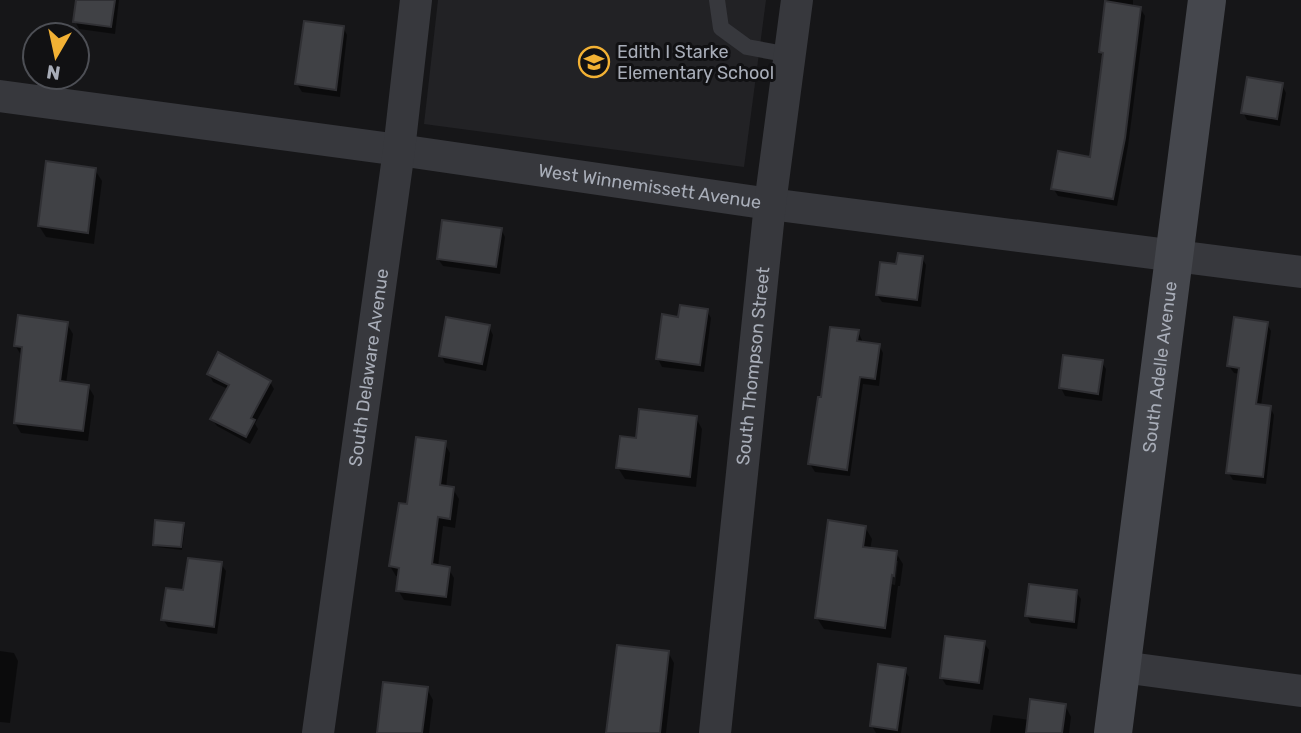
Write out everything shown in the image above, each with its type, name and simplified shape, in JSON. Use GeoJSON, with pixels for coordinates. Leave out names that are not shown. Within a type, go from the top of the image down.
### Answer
{"type":"FeatureCollection","features":[{"type":"Feature","properties":{"kind":"street","name":"South Delaware Avenue"},"geometry":{"type":"LineString","coordinates":[[318,733],[399,150],[416,0]]}},
{"type":"Feature","properties":{"kind":"street","name":"South Thompson Street"},"geometry":{"type":"LineString","coordinates":[[715,733],[771,204],[797,0]]}},
{"type":"Feature","properties":{"kind":"street","name":"South Adelle Avenue"},"geometry":{"type":"LineString","coordinates":[[1113,733],[1208,0]]}},
{"type":"Feature","properties":{"kind":"street","name":"West Winnemissett Avenue"},"geometry":{"type":"LineString","coordinates":[[0,96],[771,204],[1301,272]]}},
{"type":"Feature","properties":{"kind":"street"},"geometry":{"type":"LineString","coordinates":[[1122,667],[1301,691]]}},
{"type":"Feature","properties":{"kind":"lane"},"geometry":{"type":"LineString","coordinates":[[717,0],[721,28],[747,47],[790,55]]}},
{"type":"Feature","properties":{"kind":"shaded area","name":"Edith I Starke Elementary School"},"geometry":{"type":"Polygon","coordinates":[[[438,0],[766,0],[744,167],[424,124],[438,0]]]}},
{"type":"Feature","properties":{"kind":"building"},"geometry":{"type":"Polygon","coordinates":[[[76,0],[115,0],[111,27],[91,24],[91,21],[73,21],[76,0]]]}},
{"type":"Feature","properties":{"kind":"building"},"geometry":{"type":"Polygon","coordinates":[[[1105,1],[1141,7],[1125,138],[1113,199],[1051,189],[1058,151],[1090,157],[1103,53],[1099,52],[1105,1]]]}},
{"type":"Feature","properties":{"kind":"building"},"geometry":{"type":"Polygon","coordinates":[[[304,21],[344,26],[336,90],[295,84],[304,21]]]}},
{"type":"Feature","properties":{"kind":"building"},"geometry":{"type":"Polygon","coordinates":[[[1247,77],[1283,83],[1277,119],[1241,113],[1247,77]]]}},
{"type":"Feature","properties":{"kind":"building"},"geometry":{"type":"Polygon","coordinates":[[[46,161],[96,168],[88,233],[38,226],[46,161]]]}},
{"type":"Feature","properties":{"kind":"building"},"geometry":{"type":"Polygon","coordinates":[[[442,220],[502,228],[496,267],[437,259],[442,220]]]}},
{"type":"Feature","properties":{"kind":"building"},"geometry":{"type":"Polygon","coordinates":[[[898,253],[923,256],[917,300],[876,295],[880,262],[896,264],[898,253]]]}},
{"type":"Feature","properties":{"kind":"building"},"geometry":{"type":"Polygon","coordinates":[[[680,305],[708,309],[700,365],[656,359],[662,314],[678,317],[680,305]]]}},
{"type":"Feature","properties":{"kind":"building"},"geometry":{"type":"Polygon","coordinates":[[[18,315],[68,322],[60,381],[89,385],[83,431],[14,423],[22,347],[14,346],[18,315]]]}},
{"type":"Feature","properties":{"kind":"building"},"geometry":{"type":"Polygon","coordinates":[[[446,317],[490,325],[482,364],[439,356],[446,317]]]}},
{"type":"Feature","properties":{"kind":"building"},"geometry":{"type":"Polygon","coordinates":[[[1234,317],[1268,322],[1256,404],[1271,406],[1263,477],[1226,473],[1239,368],[1227,366],[1234,317]]]}},
{"type":"Feature","properties":{"kind":"building"},"geometry":{"type":"Polygon","coordinates":[[[830,327],[859,330],[857,341],[880,344],[875,379],[860,377],[847,470],[808,464],[818,397],[821,397],[830,327]]]}},
{"type":"Feature","properties":{"kind":"building"},"geometry":{"type":"Polygon","coordinates":[[[218,352],[271,381],[251,418],[255,420],[246,437],[210,419],[229,385],[207,374],[218,352]]]}},
{"type":"Feature","properties":{"kind":"building"},"geometry":{"type":"Polygon","coordinates":[[[1063,355],[1103,360],[1098,394],[1059,388],[1063,355]]]}},
{"type":"Feature","properties":{"kind":"building"},"geometry":{"type":"Polygon","coordinates":[[[639,409],[697,416],[690,477],[616,468],[620,436],[636,438],[639,409]]]}},
{"type":"Feature","properties":{"kind":"building"},"geometry":{"type":"Polygon","coordinates":[[[416,437],[446,441],[440,485],[454,487],[450,519],[438,517],[432,564],[450,567],[446,597],[396,591],[399,568],[389,566],[399,503],[407,504],[416,437]]]}},
{"type":"Feature","properties":{"kind":"building"},"geometry":{"type":"Polygon","coordinates":[[[155,520],[184,523],[181,547],[153,545],[155,520]]]}},
{"type":"Feature","properties":{"kind":"building"},"geometry":{"type":"Polygon","coordinates":[[[828,520],[866,526],[863,547],[897,551],[885,628],[815,618],[828,520]]]}},
{"type":"Feature","properties":{"kind":"building"},"geometry":{"type":"Polygon","coordinates":[[[188,558],[222,562],[214,627],[161,620],[166,588],[183,590],[188,558]]]}},
{"type":"Feature","properties":{"kind":"building"},"geometry":{"type":"Polygon","coordinates":[[[1029,584],[1077,590],[1074,622],[1025,616],[1029,584]]]}},
{"type":"Feature","properties":{"kind":"building"},"geometry":{"type":"Polygon","coordinates":[[[945,636],[985,641],[979,683],[940,678],[945,636]]]}},
{"type":"Feature","properties":{"kind":"building"},"geometry":{"type":"Polygon","coordinates":[[[617,645],[669,651],[660,733],[606,733],[617,645]]]}},
{"type":"Feature","properties":{"kind":"building"},"geometry":{"type":"Polygon","coordinates":[[[878,664],[906,668],[897,730],[870,726],[878,664]]]}},
{"type":"Feature","properties":{"kind":"building"},"geometry":{"type":"Polygon","coordinates":[[[383,682],[428,687],[422,733],[377,733],[383,682]]]}},
{"type":"Feature","properties":{"kind":"building"},"geometry":{"type":"Polygon","coordinates":[[[1030,699],[1066,704],[1062,733],[1026,733],[1030,699]]]}},
{"type":"Feature","properties":{"kind":"place","name":"Edith I Starke Elementary School"},"geometry":{"type":"Point","coordinates":[594,62]}}]}
